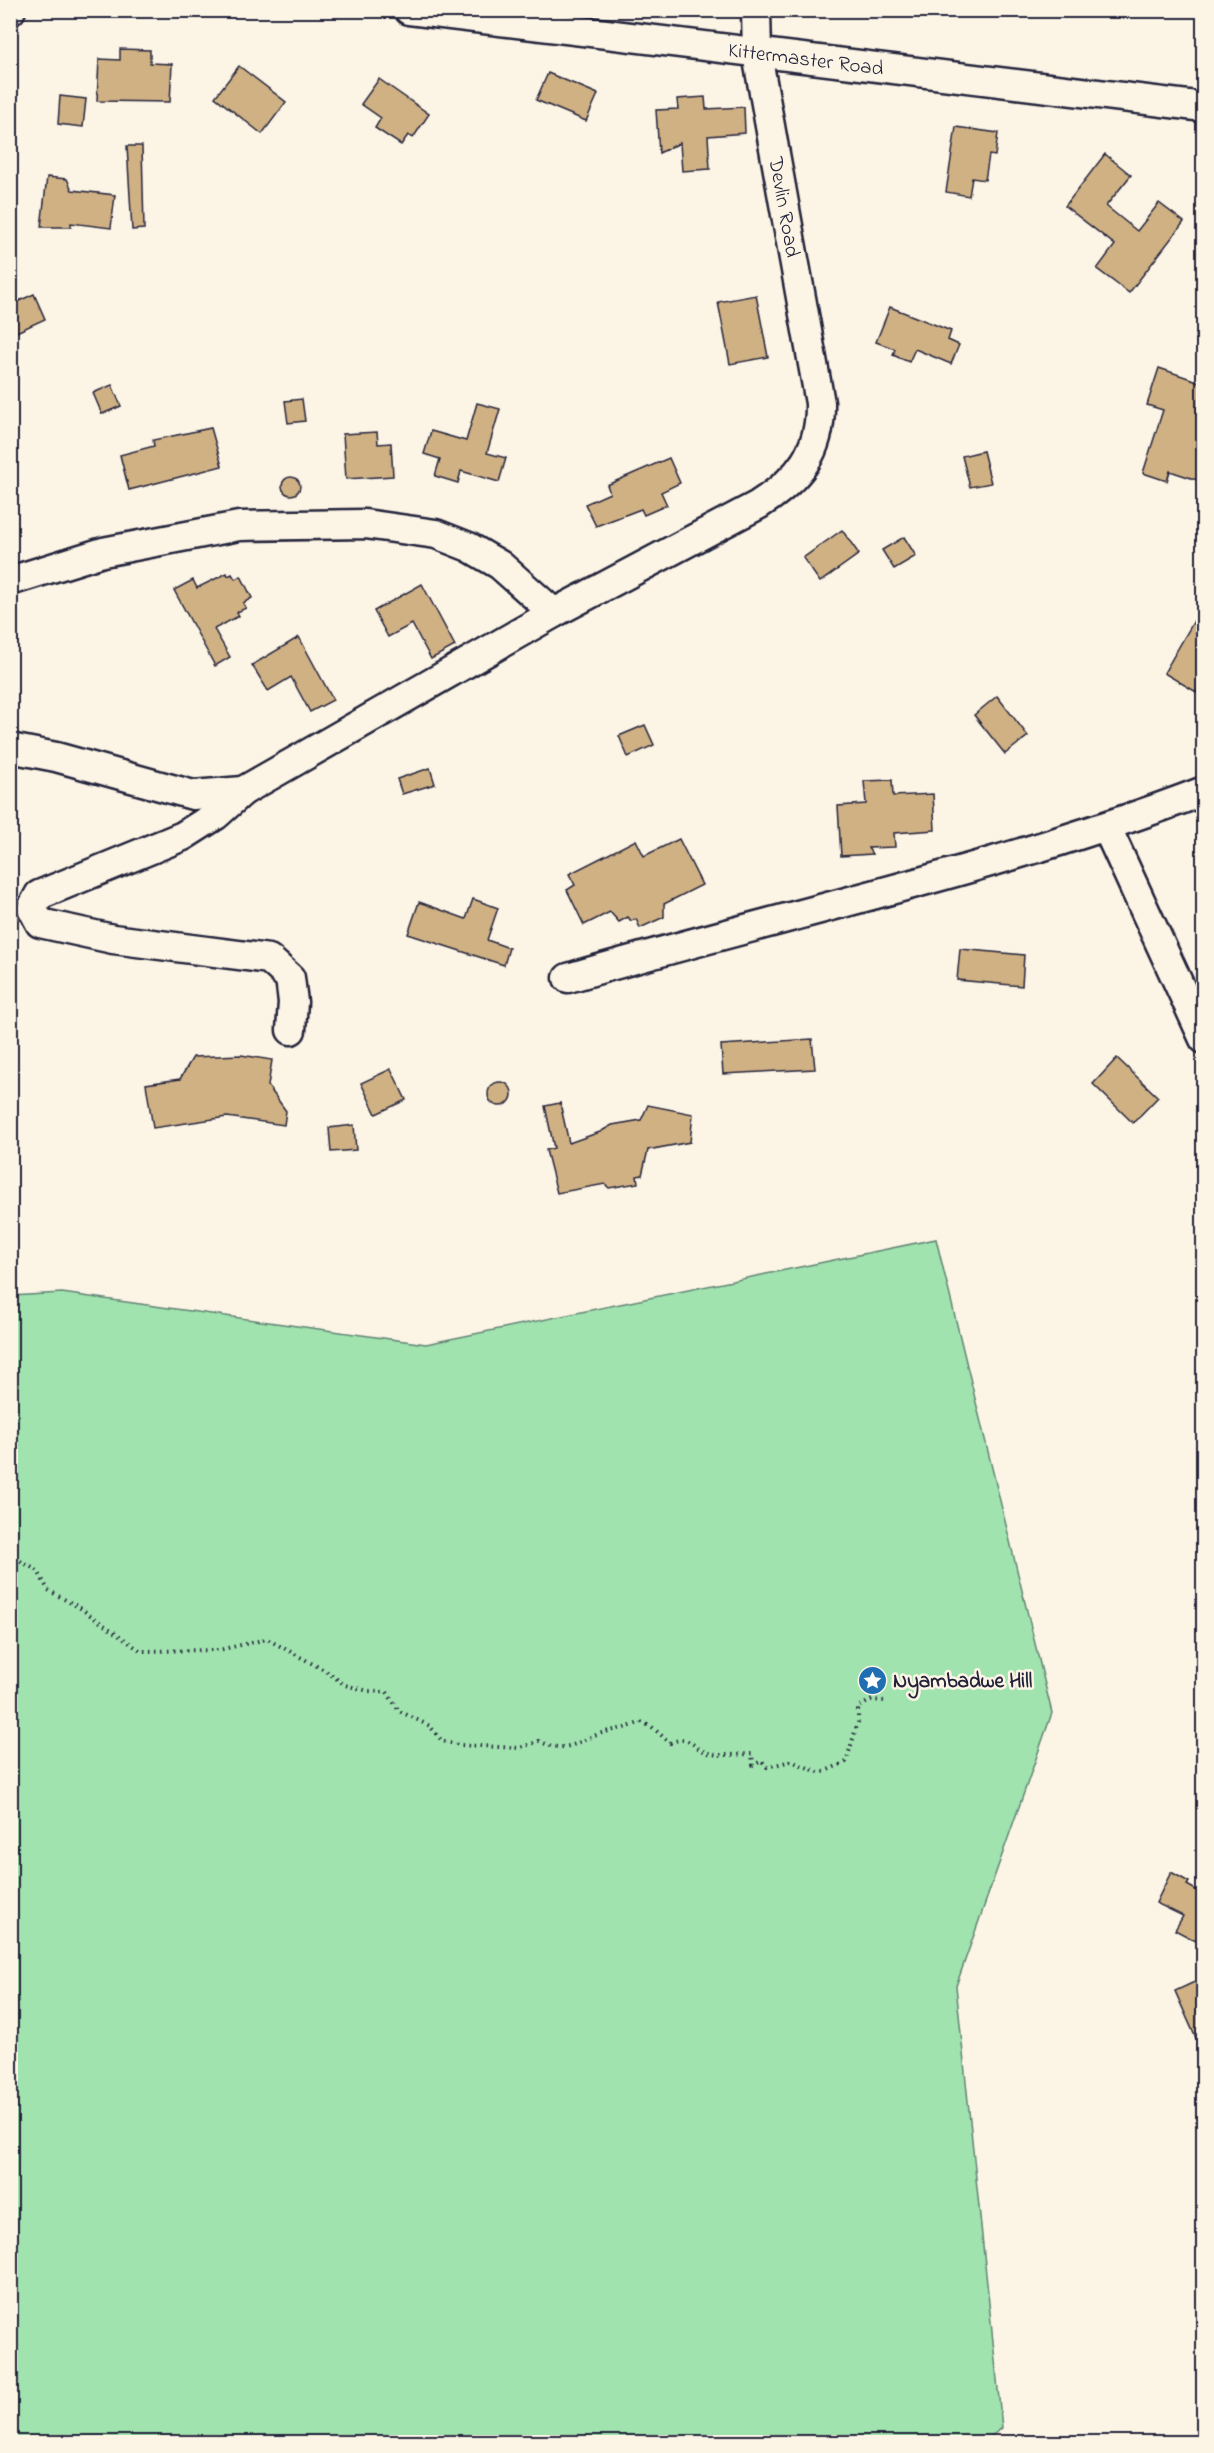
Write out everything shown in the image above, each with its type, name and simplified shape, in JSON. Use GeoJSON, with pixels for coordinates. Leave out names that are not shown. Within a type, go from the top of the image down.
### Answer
{"type":"FeatureCollection","features":[{"type":"Feature","properties":{"kind":"street","name":"Kittermaster Road"},"geometry":{"type":"LineString","coordinates":[[409,10],[1203,107]]}},
{"type":"Feature","properties":{"kind":"street","name":"Devlin Road"},"geometry":{"type":"LineString","coordinates":[[243,791],[554,613],[778,493],[814,450],[821,427],[820,403],[757,54],[756,10]]}},
{"type":"Feature","properties":{"kind":"street"},"geometry":{"type":"LineString","coordinates":[[10,581],[104,552],[239,526],[365,524],[436,534],[469,547],[500,565],[554,613]]}},
{"type":"Feature","properties":{"kind":"street"},"geometry":{"type":"LineString","coordinates":[[10,748],[56,757],[193,795],[243,791]]}},
{"type":"Feature","properties":{"kind":"street"},"geometry":{"type":"LineString","coordinates":[[243,791],[216,815],[183,836],[39,895],[32,908],[40,923],[103,937],[269,959],[290,978],[293,1002],[291,1030]]}},
{"type":"Feature","properties":{"kind":"street"},"geometry":{"type":"LineString","coordinates":[[568,978],[708,937],[1107,828],[1203,791]]}},
{"type":"Feature","properties":{"kind":"street"},"geometry":{"type":"LineString","coordinates":[[1107,828],[1203,1039]]}},
{"type":"Feature","properties":{"kind":"path"},"geometry":{"type":"LineString","coordinates":[[10,1555],[38,1571],[48,1590],[80,1608],[141,1651],[219,1650],[267,1639],[326,1671],[345,1685],[387,1692],[399,1711],[429,1726],[442,1741],[460,1745],[520,1748],[539,1741],[552,1748],[575,1746],[606,1732],[622,1731],[641,1722],[652,1727],[670,1743],[678,1739],[696,1743],[707,1753],[752,1754],[753,1765],[762,1761],[767,1767],[791,1761],[821,1773],[846,1762],[858,1722],[858,1707],[872,1700],[884,1701]]}},
{"type":"Feature","properties":{"kind":"green space"},"geometry":{"type":"Polygon","coordinates":[[[936,1239],[1052,1713],[956,1986],[1002,2428],[983,2442],[11,2442],[11,1296],[62,1293],[426,1344],[936,1239]]]}},
{"type":"Feature","properties":{"kind":"building"},"geometry":{"type":"Polygon","coordinates":[[[120,49],[150,50],[150,63],[172,64],[170,102],[97,101],[99,59],[120,60],[120,49]]]}},
{"type":"Feature","properties":{"kind":"building"},"geometry":{"type":"Polygon","coordinates":[[[239,66],[286,102],[262,134],[215,97],[239,66]]]}},
{"type":"Feature","properties":{"kind":"building"},"geometry":{"type":"Polygon","coordinates":[[[548,73],[598,94],[586,121],[536,100],[548,73]]]}},
{"type":"Feature","properties":{"kind":"building"},"geometry":{"type":"Polygon","coordinates":[[[379,79],[429,114],[413,138],[408,135],[401,145],[375,128],[381,118],[361,104],[379,79]]]}},
{"type":"Feature","properties":{"kind":"building"},"geometry":{"type":"Polygon","coordinates":[[[60,96],[86,99],[83,127],[58,124],[60,96]]]}},
{"type":"Feature","properties":{"kind":"building"},"geometry":{"type":"Polygon","coordinates":[[[705,97],[706,109],[744,107],[745,133],[708,136],[710,169],[682,171],[680,143],[659,153],[656,110],[678,109],[677,99],[705,97]]]}},
{"type":"Feature","properties":{"kind":"building"},"geometry":{"type":"Polygon","coordinates":[[[956,127],[998,133],[995,156],[989,155],[985,180],[972,178],[969,196],[946,192],[956,127]]]}},
{"type":"Feature","properties":{"kind":"building"},"geometry":{"type":"Polygon","coordinates":[[[127,146],[142,146],[144,229],[132,230],[127,146]]]}},
{"type":"Feature","properties":{"kind":"building"},"geometry":{"type":"Polygon","coordinates":[[[1105,154],[1131,175],[1106,206],[1137,231],[1159,203],[1184,222],[1129,293],[1097,269],[1115,245],[1065,206],[1105,154]]]}},
{"type":"Feature","properties":{"kind":"building"},"geometry":{"type":"Polygon","coordinates":[[[47,177],[67,179],[72,190],[115,195],[111,228],[71,223],[71,227],[41,227],[47,177]]]}},
{"type":"Feature","properties":{"kind":"building"},"geometry":{"type":"Polygon","coordinates":[[[34,294],[45,319],[10,335],[10,305],[34,294]]]}},
{"type":"Feature","properties":{"kind":"building"},"geometry":{"type":"Polygon","coordinates":[[[756,295],[768,357],[730,364],[718,302],[756,295]]]}},
{"type":"Feature","properties":{"kind":"building"},"geometry":{"type":"Polygon","coordinates":[[[890,307],[951,331],[948,340],[959,345],[951,364],[915,349],[909,362],[893,355],[895,349],[876,342],[890,307]]]}},
{"type":"Feature","properties":{"kind":"building"},"geometry":{"type":"Polygon","coordinates":[[[1159,368],[1203,383],[1203,482],[1170,471],[1167,481],[1143,473],[1163,410],[1147,405],[1159,368]]]}},
{"type":"Feature","properties":{"kind":"building"},"geometry":{"type":"Polygon","coordinates":[[[112,385],[121,406],[102,414],[93,393],[112,385]]]}},
{"type":"Feature","properties":{"kind":"building"},"geometry":{"type":"Polygon","coordinates":[[[302,399],[305,421],[288,423],[285,401],[302,399]]]}},
{"type":"Feature","properties":{"kind":"building"},"geometry":{"type":"Polygon","coordinates":[[[477,403],[500,409],[487,453],[506,458],[499,482],[461,471],[458,483],[435,476],[440,459],[424,454],[431,431],[466,441],[477,403]]]}},
{"type":"Feature","properties":{"kind":"building"},"geometry":{"type":"Polygon","coordinates":[[[211,428],[222,466],[129,490],[120,455],[154,446],[153,440],[211,428]]]}},
{"type":"Feature","properties":{"kind":"building"},"geometry":{"type":"Polygon","coordinates":[[[377,432],[378,444],[391,443],[393,476],[346,479],[343,434],[377,432]]]}},
{"type":"Feature","properties":{"kind":"building"},"geometry":{"type":"Polygon","coordinates":[[[983,451],[991,483],[970,487],[962,456],[983,451]]]}},
{"type":"Feature","properties":{"kind":"building"},"geometry":{"type":"Polygon","coordinates":[[[669,458],[680,483],[661,492],[667,505],[644,515],[641,509],[596,526],[585,504],[610,493],[607,485],[669,458]]]}},
{"type":"Feature","properties":{"kind":"building"},"geometry":{"type":"Polygon","coordinates":[[[291,477],[297,480],[300,486],[297,492],[291,495],[285,492],[282,486],[285,480],[291,477]]]}},
{"type":"Feature","properties":{"kind":"building"},"geometry":{"type":"Polygon","coordinates":[[[842,530],[859,554],[820,582],[803,558],[842,530]]]}},
{"type":"Feature","properties":{"kind":"building"},"geometry":{"type":"Polygon","coordinates":[[[904,537],[916,556],[894,569],[882,550],[904,537]]]}},
{"type":"Feature","properties":{"kind":"building"},"geometry":{"type":"Polygon","coordinates":[[[227,573],[228,576],[232,574],[235,579],[241,576],[252,598],[243,603],[246,608],[237,612],[239,616],[214,629],[230,657],[215,666],[174,590],[193,580],[197,588],[227,573]]]}},
{"type":"Feature","properties":{"kind":"building"},"geometry":{"type":"Polygon","coordinates":[[[422,584],[455,646],[431,659],[412,624],[388,637],[374,611],[422,584]]]}},
{"type":"Feature","properties":{"kind":"building"},"geometry":{"type":"Polygon","coordinates":[[[1203,605],[1203,696],[1164,673],[1203,605]]]}},
{"type":"Feature","properties":{"kind":"building"},"geometry":{"type":"Polygon","coordinates":[[[299,637],[333,700],[310,712],[291,677],[268,691],[252,665],[299,637]]]}},
{"type":"Feature","properties":{"kind":"building"},"geometry":{"type":"Polygon","coordinates":[[[997,696],[1028,736],[1005,754],[974,715],[997,696]]]}},
{"type":"Feature","properties":{"kind":"building"},"geometry":{"type":"Polygon","coordinates":[[[645,725],[654,745],[628,757],[619,736],[645,725]]]}},
{"type":"Feature","properties":{"kind":"building"},"geometry":{"type":"Polygon","coordinates":[[[430,768],[435,784],[402,794],[397,779],[430,768]]]}},
{"type":"Feature","properties":{"kind":"building"},"geometry":{"type":"Polygon","coordinates":[[[892,780],[893,796],[933,794],[935,830],[894,833],[895,847],[868,848],[872,854],[841,856],[838,806],[866,804],[864,781],[892,780]]]}},
{"type":"Feature","properties":{"kind":"building"},"geometry":{"type":"Polygon","coordinates":[[[679,839],[702,885],[664,904],[664,917],[640,928],[636,919],[631,921],[628,917],[619,922],[610,912],[584,925],[567,890],[575,885],[569,874],[636,840],[644,856],[679,839]]]}},
{"type":"Feature","properties":{"kind":"building"},"geometry":{"type":"Polygon","coordinates":[[[473,899],[498,908],[487,940],[509,948],[504,965],[408,934],[419,902],[466,919],[473,899]]]}},
{"type":"Feature","properties":{"kind":"building"},"geometry":{"type":"Polygon","coordinates":[[[960,949],[1024,955],[1022,986],[957,980],[960,949]]]}},
{"type":"Feature","properties":{"kind":"building"},"geometry":{"type":"Polygon","coordinates":[[[812,1039],[815,1069],[723,1074],[721,1045],[812,1039]]]}},
{"type":"Feature","properties":{"kind":"building"},"geometry":{"type":"Polygon","coordinates":[[[241,1055],[272,1060],[268,1086],[286,1111],[284,1125],[227,1117],[153,1128],[146,1084],[180,1079],[193,1057],[241,1055]]]}},
{"type":"Feature","properties":{"kind":"building"},"geometry":{"type":"Polygon","coordinates":[[[1117,1058],[1158,1097],[1133,1123],[1093,1084],[1117,1058]]]}},
{"type":"Feature","properties":{"kind":"building"},"geometry":{"type":"Polygon","coordinates":[[[391,1069],[406,1100],[376,1114],[361,1083],[391,1069]]]}},
{"type":"Feature","properties":{"kind":"building"},"geometry":{"type":"Polygon","coordinates":[[[500,1082],[509,1085],[512,1094],[509,1103],[500,1106],[491,1103],[488,1094],[491,1085],[500,1082]]]}},
{"type":"Feature","properties":{"kind":"building"},"geometry":{"type":"Polygon","coordinates":[[[560,1103],[569,1143],[600,1132],[612,1125],[641,1120],[648,1105],[693,1114],[690,1142],[648,1150],[642,1175],[637,1176],[638,1183],[609,1188],[605,1184],[557,1193],[546,1150],[554,1148],[545,1106],[560,1103]]]}},
{"type":"Feature","properties":{"kind":"building"},"geometry":{"type":"Polygon","coordinates":[[[354,1125],[356,1150],[331,1152],[329,1128],[354,1125]]]}},
{"type":"Feature","properties":{"kind":"building"},"geometry":{"type":"Polygon","coordinates":[[[1171,1872],[1189,1882],[1187,1885],[1203,1894],[1203,1928],[1196,1941],[1175,1930],[1183,1916],[1156,1903],[1171,1872]]]}},
{"type":"Feature","properties":{"kind":"building"},"geometry":{"type":"Polygon","coordinates":[[[1203,1978],[1203,2054],[1175,1991],[1203,1978]]]}},
{"type":"Feature","properties":{"kind":"place","name":"Nyambadwe Hill"},"geometry":{"type":"Point","coordinates":[872,1680]}}]}
